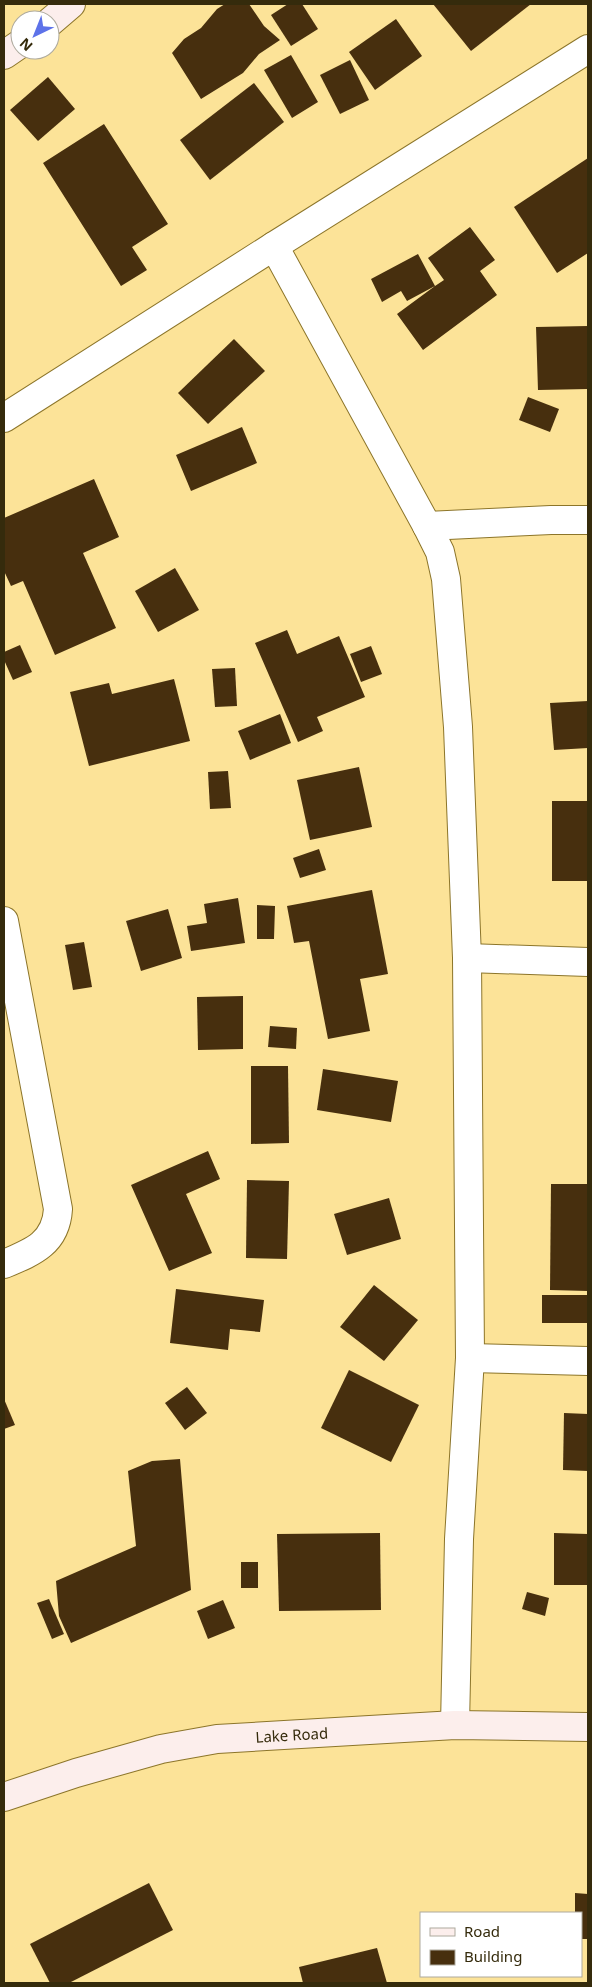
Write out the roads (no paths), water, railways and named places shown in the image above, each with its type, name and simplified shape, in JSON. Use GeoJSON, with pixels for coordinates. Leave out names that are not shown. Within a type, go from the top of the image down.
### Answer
{"type":"FeatureCollection","features":[{"type":"Feature","properties":{"kind":"main road"},"geometry":{"type":"LineString","coordinates":[[60,13],[71,4]]}},
{"type":"Feature","properties":{"kind":"main road","name":"Lake Road"},"geometry":{"type":"LineString","coordinates":[[4,1797],[76,1773],[162,1749],[217,1739],[455,1725],[588,1727]]}},
{"type":"Feature","properties":{"kind":"street"},"geometry":{"type":"LineString","coordinates":[[4,418],[588,49]]}},
{"type":"Feature","properties":{"kind":"street"},"geometry":{"type":"LineString","coordinates":[[274,246],[427,526],[440,552],[446,579],[458,726],[467,958],[470,1358],[459,1539],[455,1725]]}},
{"type":"Feature","properties":{"kind":"street"},"geometry":{"type":"LineString","coordinates":[[427,526],[588,520]]}},
{"type":"Feature","properties":{"kind":"street"},"geometry":{"type":"LineString","coordinates":[[4,921],[58,1209],[57,1223],[50,1237],[39,1247],[4,1264]]}},
{"type":"Feature","properties":{"kind":"street"},"geometry":{"type":"LineString","coordinates":[[467,958],[588,962]]}},
{"type":"Feature","properties":{"kind":"street"},"geometry":{"type":"LineString","coordinates":[[470,1358],[588,1361]]}}]}
